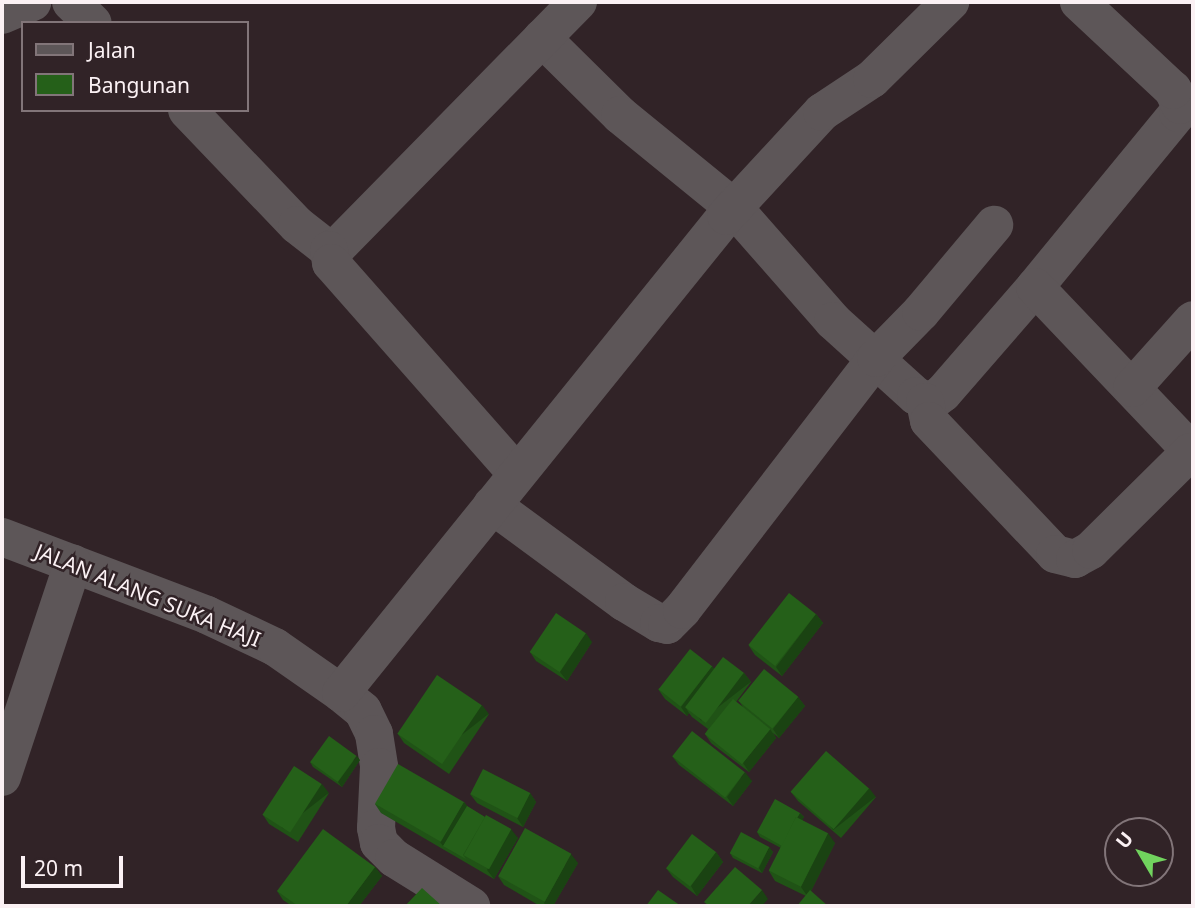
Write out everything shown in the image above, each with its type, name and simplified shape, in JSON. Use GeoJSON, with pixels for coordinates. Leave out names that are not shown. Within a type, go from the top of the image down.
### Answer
{"type":"FeatureCollection","features":[{"type":"Feature","properties":{"kind":"street"},"geometry":{"type":"LineString","coordinates":[[2,15],[32,2]]}},
{"type":"Feature","properties":{"kind":"street"},"geometry":{"type":"LineString","coordinates":[[71,2],[91,21]]}},
{"type":"Feature","properties":{"kind":"street"},"geometry":{"type":"LineString","coordinates":[[329,250],[337,247],[578,2]]}},
{"type":"Feature","properties":{"kind":"street"},"geometry":{"type":"LineString","coordinates":[[341,693],[733,208],[822,112],[872,79],[950,2]]}},
{"type":"Feature","properties":{"kind":"street"},"geometry":{"type":"LineString","coordinates":[[925,402],[937,400],[1035,287],[1155,144],[1180,105],[1173,90],[1151,66],[1079,2]]}},
{"type":"Feature","properties":{"kind":"street"},"geometry":{"type":"LineString","coordinates":[[542,38],[620,115],[733,208],[833,321],[925,402],[929,421],[1046,545],[1055,554],[1075,559],[1091,550],[1192,452],[1035,287]]}},
{"type":"Feature","properties":{"kind":"street"},"geometry":{"type":"LineString","coordinates":[[189,112],[297,225],[329,250],[331,263],[517,474]]}},
{"type":"Feature","properties":{"kind":"street"},"geometry":{"type":"LineString","coordinates":[[492,505],[624,602],[659,624],[667,625],[682,610],[876,358],[921,312],[994,225]]}},
{"type":"Feature","properties":{"kind":"street"},"geometry":{"type":"LineString","coordinates":[[1132,388],[1193,320]]}},
{"type":"Feature","properties":{"kind":"street","name":"JALAN ALANG SUKA HAJI"},"geometry":{"type":"LineString","coordinates":[[2,537],[207,615],[275,647],[341,693],[363,711],[374,734],[379,767],[376,828],[379,843],[394,858],[471,906]]}},
{"type":"Feature","properties":{"kind":"street"},"geometry":{"type":"LineString","coordinates":[[2,778],[73,563]]}},
{"type":"Feature","properties":{"kind":"building"},"geometry":{"type":"Polygon","coordinates":[[[789,593],[816,614],[775,666],[748,645],[789,593]]]}},
{"type":"Feature","properties":{"kind":"building"},"geometry":{"type":"Polygon","coordinates":[[[556,613],[586,633],[560,672],[530,652],[556,613]]]}},
{"type":"Feature","properties":{"kind":"building"},"geometry":{"type":"Polygon","coordinates":[[[690,649],[712,666],[681,706],[659,689],[690,649]]]}},
{"type":"Feature","properties":{"kind":"building"},"geometry":{"type":"Polygon","coordinates":[[[723,657],[744,673],[706,723],[685,707],[723,657]]]}},
{"type":"Feature","properties":{"kind":"building"},"geometry":{"type":"Polygon","coordinates":[[[764,669],[798,697],[772,729],[738,701],[764,669]]]}},
{"type":"Feature","properties":{"kind":"building"},"geometry":{"type":"Polygon","coordinates":[[[437,675],[482,705],[442,764],[397,734],[437,675]]]}},
{"type":"Feature","properties":{"kind":"building"},"geometry":{"type":"Polygon","coordinates":[[[733,699],[770,729],[742,764],[705,734],[733,699]]]}},
{"type":"Feature","properties":{"kind":"building"},"geometry":{"type":"Polygon","coordinates":[[[692,731],[745,772],[725,797],[672,756],[692,731]]]}},
{"type":"Feature","properties":{"kind":"building"},"geometry":{"type":"Polygon","coordinates":[[[329,736],[357,756],[338,782],[310,762],[329,736]]]}},
{"type":"Feature","properties":{"kind":"building"},"geometry":{"type":"Polygon","coordinates":[[[826,751],[869,788],[834,829],[791,792],[826,751]]]}},
{"type":"Feature","properties":{"kind":"building"},"geometry":{"type":"Polygon","coordinates":[[[398,764],[464,802],[441,842],[375,804],[398,764]]]}},
{"type":"Feature","properties":{"kind":"building"},"geometry":{"type":"Polygon","coordinates":[[[294,766],[322,784],[290,833],[262,815],[294,766]]]}},
{"type":"Feature","properties":{"kind":"building"},"geometry":{"type":"Polygon","coordinates":[[[483,769],[530,793],[518,818],[470,794],[483,769]]]}},
{"type":"Feature","properties":{"kind":"building"},"geometry":{"type":"Polygon","coordinates":[[[775,799],[800,813],[782,846],[757,832],[775,799]]]}},
{"type":"Feature","properties":{"kind":"building"},"geometry":{"type":"Polygon","coordinates":[[[467,806],[485,817],[463,855],[466,859],[443,846],[467,806]]]}},
{"type":"Feature","properties":{"kind":"building"},"geometry":{"type":"Polygon","coordinates":[[[486,815],[511,829],[489,869],[464,855],[486,815]]]}},
{"type":"Feature","properties":{"kind":"building"},"geometry":{"type":"Polygon","coordinates":[[[796,817],[828,833],[801,887],[769,870],[796,817]]]}},
{"type":"Feature","properties":{"kind":"building"},"geometry":{"type":"Polygon","coordinates":[[[525,828],[571,854],[545,902],[498,876],[525,828]]]}},
{"type":"Feature","properties":{"kind":"building"},"geometry":{"type":"Polygon","coordinates":[[[323,829],[375,867],[346,906],[298,906],[277,891],[323,829]]]}},
{"type":"Feature","properties":{"kind":"building"},"geometry":{"type":"Polygon","coordinates":[[[741,832],[769,847],[758,868],[730,853],[741,832]]]}},
{"type":"Feature","properties":{"kind":"building"},"geometry":{"type":"Polygon","coordinates":[[[692,834],[716,852],[690,886],[666,868],[692,834]]]}},
{"type":"Feature","properties":{"kind":"building"},"geometry":{"type":"Polygon","coordinates":[[[735,867],[762,890],[748,906],[709,906],[704,902],[735,867]]]}},
{"type":"Feature","properties":{"kind":"building"},"geometry":{"type":"Polygon","coordinates":[[[422,888],[442,906],[405,906],[422,888]]]}},
{"type":"Feature","properties":{"kind":"building"},"geometry":{"type":"Polygon","coordinates":[[[658,890],[681,906],[646,906],[658,890]]]}},
{"type":"Feature","properties":{"kind":"building"},"geometry":{"type":"Polygon","coordinates":[[[810,890],[828,906],[797,906],[810,890]]]}}]}
